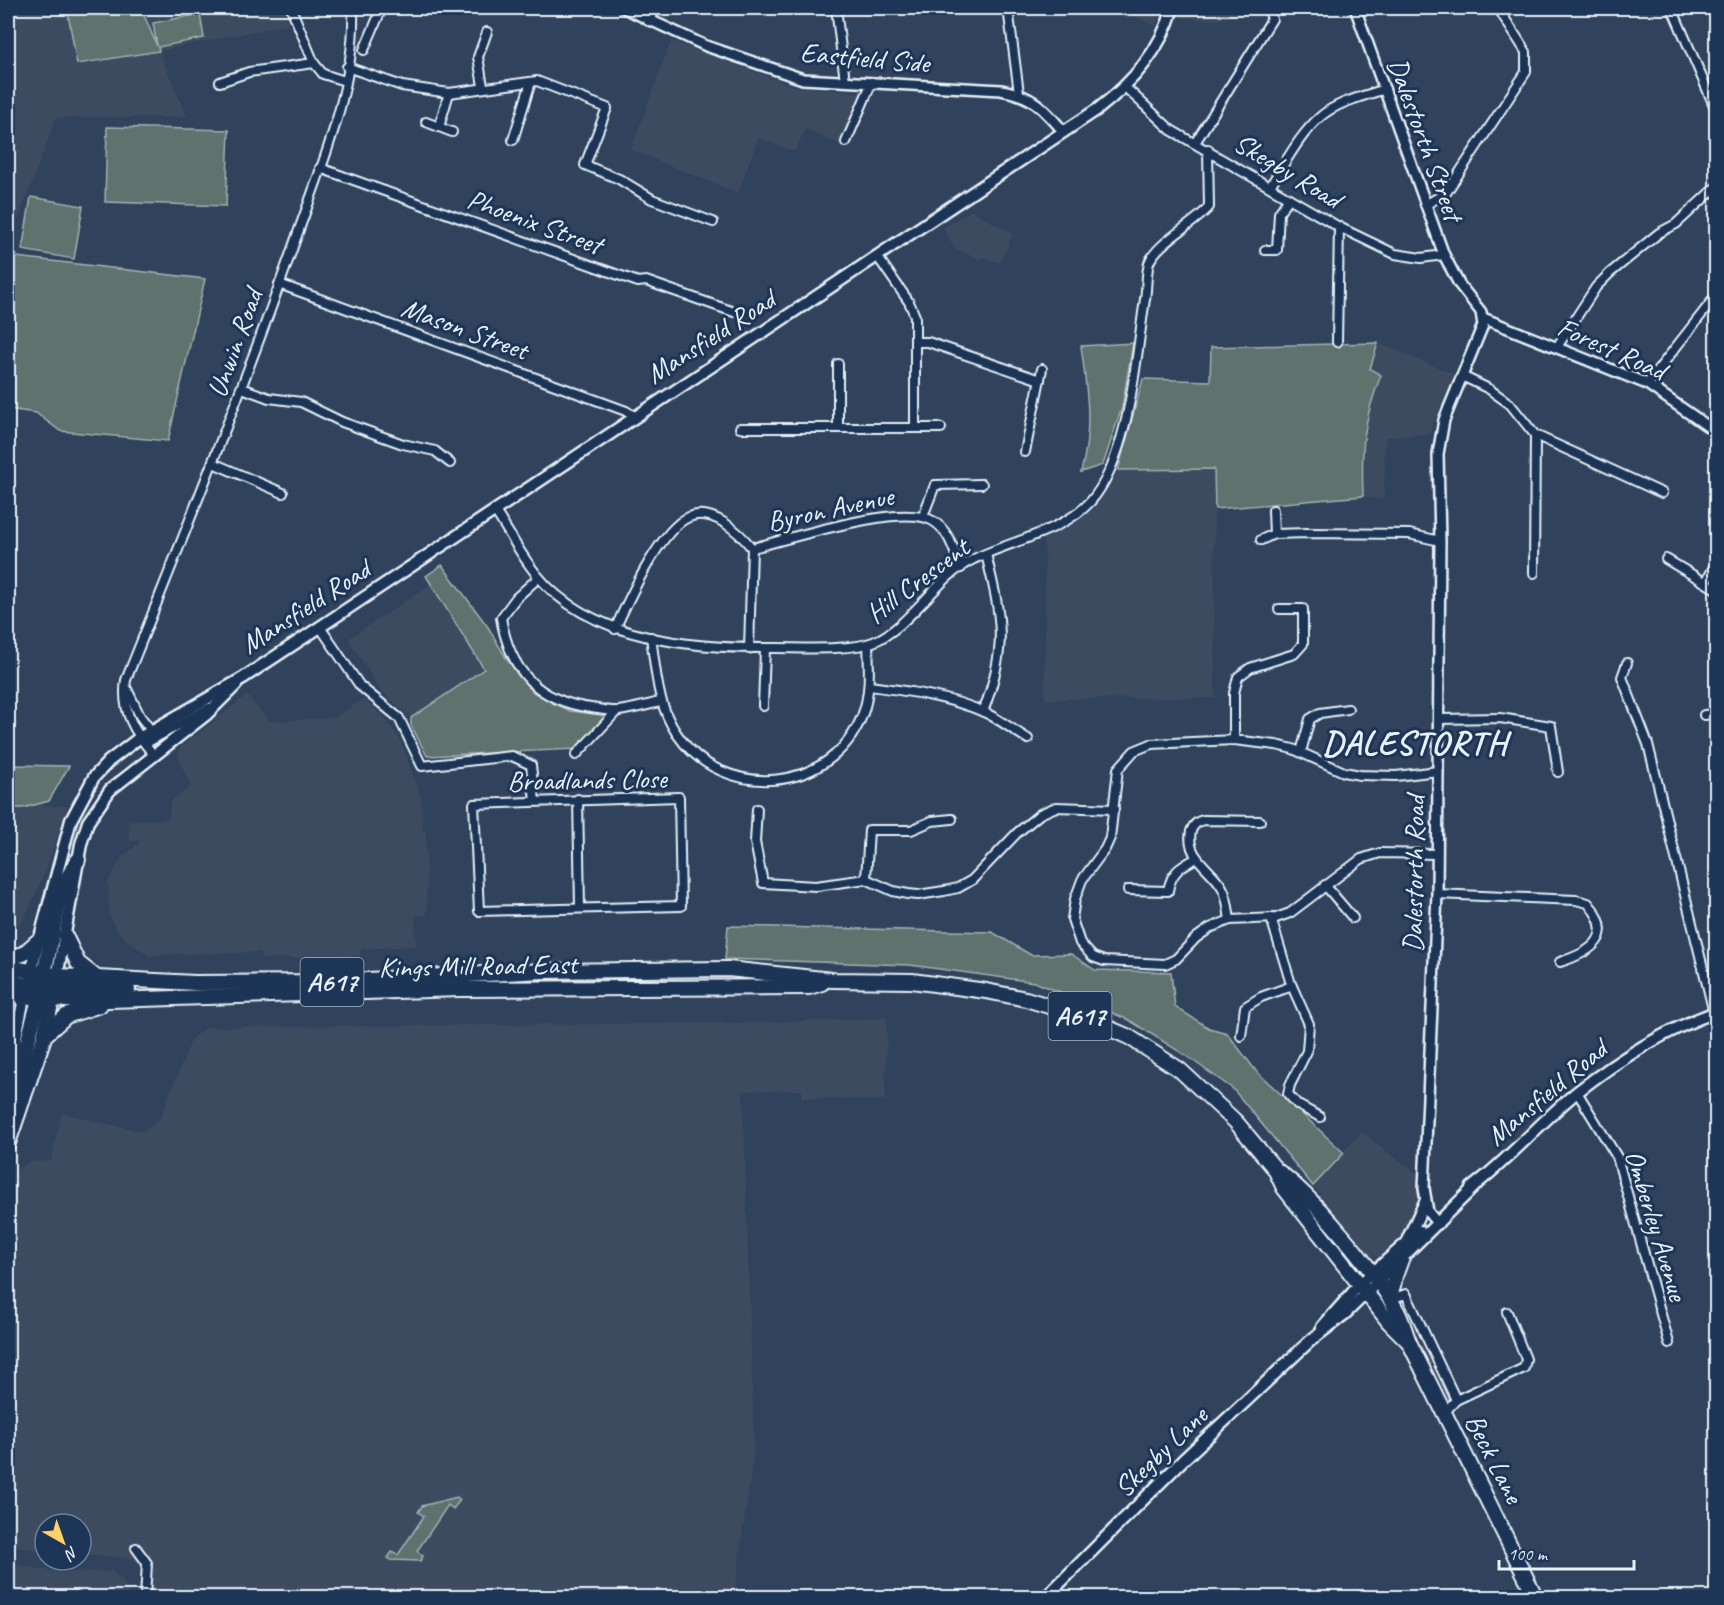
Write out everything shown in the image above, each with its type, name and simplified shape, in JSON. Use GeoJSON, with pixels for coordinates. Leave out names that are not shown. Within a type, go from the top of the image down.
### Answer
{"type":"FeatureCollection","features":[{"type":"Feature","properties":{"kind":"highway"},"geometry":{"type":"LineString","coordinates":[[8,1098],[17,1081],[63,887],[78,860]]}},
{"type":"Feature","properties":{"kind":"highway"},"geometry":{"type":"LineString","coordinates":[[65,936],[73,957],[97,978]]}},
{"type":"Feature","properties":{"kind":"highway"},"geometry":{"type":"LineString","coordinates":[[8,958],[23,954],[39,940]]}},
{"type":"Feature","properties":{"kind":"highway","name":"A617"},"geometry":{"type":"LineString","coordinates":[[8,967],[41,986]]}},
{"type":"Feature","properties":{"kind":"highway","name":"Kings Mill Road East"},"geometry":{"type":"LineString","coordinates":[[41,986],[97,978],[195,983],[328,982],[544,971],[728,969],[832,980],[912,981],[986,991],[1068,1012],[1119,1033],[1180,1070],[1236,1122],[1275,1169],[1294,1183],[1374,1277]]}},
{"type":"Feature","properties":{"kind":"highway","name":"Kings Mill Road East"},"geometry":{"type":"LineString","coordinates":[[41,986],[117,999],[189,999],[460,989],[809,987],[832,980]]}},
{"type":"Feature","properties":{"kind":"highway"},"geometry":{"type":"LineString","coordinates":[[8,981],[41,986],[163,991],[189,999]]}},
{"type":"Feature","properties":{"kind":"highway","name":"A617"},"geometry":{"type":"LineString","coordinates":[[8,995],[41,986]]}},
{"type":"Feature","properties":{"kind":"highway","name":"Mansfield Road"},"geometry":{"type":"LineString","coordinates":[[8,1143],[44,1037],[41,986]]}},
{"type":"Feature","properties":{"kind":"highway"},"geometry":{"type":"LineString","coordinates":[[44,1037],[66,1016],[117,999]]}},
{"type":"Feature","properties":{"kind":"highway"},"geometry":{"type":"LineString","coordinates":[[8,1015],[14,1044]]}},
{"type":"Feature","properties":{"kind":"highway","name":"Mansfield Road"},"geometry":{"type":"LineString","coordinates":[[8,1075],[14,1044]]}},
{"type":"Feature","properties":{"kind":"highway","name":"Kings Mill Road East"},"geometry":{"type":"LineString","coordinates":[[1275,1169],[1284,1188],[1363,1288]]}},
{"type":"Feature","properties":{"kind":"highway"},"geometry":{"type":"LineString","coordinates":[[1390,1299],[1403,1251]]}},
{"type":"Feature","properties":{"kind":"highway","name":"Beck Lane"},"geometry":{"type":"LineString","coordinates":[[1374,1277],[1398,1312],[1408,1342],[1536,1598]]}},
{"type":"Feature","properties":{"kind":"highway","name":"Beck Lane"},"geometry":{"type":"LineString","coordinates":[[1363,1288],[1408,1342]]}},
{"type":"Feature","properties":{"kind":"main road","name":"Mansfield Road"},"geometry":{"type":"LineString","coordinates":[[14,1044],[65,936],[78,860],[88,822],[102,799],[153,755],[157,739],[243,678],[1064,132],[1125,87],[1148,61],[1173,8]]}},
{"type":"Feature","properties":{"kind":"main road","name":"Mansfield Road"},"geometry":{"type":"LineString","coordinates":[[41,986],[39,940],[71,820],[94,777],[109,761],[139,738],[157,739],[219,704],[243,678]]}},
{"type":"Feature","properties":{"kind":"main road","name":"Mansfield Road"},"geometry":{"type":"LineString","coordinates":[[1363,1288],[1577,1092],[1622,1060],[1664,1035],[1715,1012]]}},
{"type":"Feature","properties":{"kind":"main road"},"geometry":{"type":"LineString","coordinates":[[1403,1251],[1425,1202]]}},
{"type":"Feature","properties":{"kind":"main road","name":"Skegby Lane"},"geometry":{"type":"LineString","coordinates":[[1045,1598],[1183,1460],[1310,1341],[1346,1313],[1363,1288]]}},
{"type":"Feature","properties":{"kind":"street"},"geometry":{"type":"LineString","coordinates":[[291,8],[314,63],[323,74],[345,81]]}},
{"type":"Feature","properties":{"kind":"street","name":"Unwin Road"},"geometry":{"type":"LineString","coordinates":[[153,755],[139,738],[129,720],[125,705],[125,685],[242,388],[320,168],[345,81],[353,8]]}},
{"type":"Feature","properties":{"kind":"street"},"geometry":{"type":"LineString","coordinates":[[364,50],[382,8]]}},
{"type":"Feature","properties":{"kind":"street","name":"Eastfield Side"},"geometry":{"type":"LineString","coordinates":[[624,8],[706,46],[803,79],[1019,93],[1037,102],[1064,132]]}},
{"type":"Feature","properties":{"kind":"street"},"geometry":{"type":"LineString","coordinates":[[648,21],[657,8]]}},
{"type":"Feature","properties":{"kind":"street"},"geometry":{"type":"LineString","coordinates":[[836,8],[845,81]]}},
{"type":"Feature","properties":{"kind":"street"},"geometry":{"type":"LineString","coordinates":[[1019,93],[1009,8],[1031,8]]}},
{"type":"Feature","properties":{"kind":"street"},"geometry":{"type":"LineString","coordinates":[[1195,143],[1272,19],[1268,8]]}},
{"type":"Feature","properties":{"kind":"street","name":"Dalestorth Street"},"geometry":{"type":"LineString","coordinates":[[1355,8],[1444,255],[1459,284],[1477,305],[1482,318]]}},
{"type":"Feature","properties":{"kind":"street"},"geometry":{"type":"LineString","coordinates":[[1425,205],[1446,193],[1526,72],[1526,52],[1498,8]]}},
{"type":"Feature","properties":{"kind":"street"},"geometry":{"type":"LineString","coordinates":[[1672,8],[1716,110]]}},
{"type":"Feature","properties":{"kind":"street"},"geometry":{"type":"LineString","coordinates":[[483,86],[478,57],[487,32]]}},
{"type":"Feature","properties":{"kind":"street"},"geometry":{"type":"LineString","coordinates":[[220,82],[249,72],[314,63]]}},
{"type":"Feature","properties":{"kind":"street"},"geometry":{"type":"LineString","coordinates":[[347,67],[402,86],[449,93],[483,86],[537,81],[607,108],[585,165],[619,179],[652,199],[713,222]]}},
{"type":"Feature","properties":{"kind":"street"},"geometry":{"type":"LineString","coordinates":[[513,140],[531,82]]}},
{"type":"Feature","properties":{"kind":"street"},"geometry":{"type":"LineString","coordinates":[[846,142],[872,82]]}},
{"type":"Feature","properties":{"kind":"street","name":"Skegby Road"},"geometry":{"type":"LineString","coordinates":[[1125,87],[1171,130],[1208,149],[1339,226],[1395,254],[1421,258],[1444,255]]}},
{"type":"Feature","properties":{"kind":"street"},"geometry":{"type":"LineString","coordinates":[[1270,186],[1320,116],[1335,107],[1385,89]]}},
{"type":"Feature","properties":{"kind":"street"},"geometry":{"type":"LineString","coordinates":[[439,127],[449,93]]}},
{"type":"Feature","properties":{"kind":"street"},"geometry":{"type":"LineString","coordinates":[[426,122],[452,132]]}},
{"type":"Feature","properties":{"kind":"street","name":"Hill Crescent"},"geometry":{"type":"LineString","coordinates":[[495,511],[538,578],[590,617],[615,629],[651,637],[748,649],[826,648],[868,644],[886,634],[961,568],[986,554],[1076,514],[1091,501],[1102,484],[1123,428],[1132,394],[1150,261],[1168,242],[1200,218],[1209,207],[1208,149]]}},
{"type":"Feature","properties":{"kind":"street","name":"Phoenix Street"},"geometry":{"type":"LineString","coordinates":[[320,168],[639,282],[646,281],[734,312]]}},
{"type":"Feature","properties":{"kind":"street"},"geometry":{"type":"LineString","coordinates":[[1557,347],[1596,288],[1610,273],[1659,233],[1676,224],[1716,187]]}},
{"type":"Feature","properties":{"kind":"street"},"geometry":{"type":"LineString","coordinates":[[1265,250],[1277,250],[1279,213],[1288,198]]}},
{"type":"Feature","properties":{"kind":"street"},"geometry":{"type":"LineString","coordinates":[[1337,342],[1339,226]]}},
{"type":"Feature","properties":{"kind":"street"},"geometry":{"type":"LineString","coordinates":[[877,256],[909,302],[915,316],[915,427]]}},
{"type":"Feature","properties":{"kind":"street","name":"Mason Street"},"geometry":{"type":"LineString","coordinates":[[279,284],[626,411],[634,417]]}},
{"type":"Feature","properties":{"kind":"street"},"geometry":{"type":"LineString","coordinates":[[1647,384],[1716,296]]}},
{"type":"Feature","properties":{"kind":"street","name":"Forest Road"},"geometry":{"type":"LineString","coordinates":[[1482,318],[1647,384],[1716,432]]}},
{"type":"Feature","properties":{"kind":"street","name":"Dalestorth Road"},"geometry":{"type":"LineString","coordinates":[[1425,1202],[1437,894],[1439,443],[1444,420],[1476,346],[1482,318]]}},
{"type":"Feature","properties":{"kind":"street"},"geometry":{"type":"LineString","coordinates":[[916,342],[928,342],[1040,380]]}},
{"type":"Feature","properties":{"kind":"street"},"geometry":{"type":"LineString","coordinates":[[838,364],[838,427]]}},
{"type":"Feature","properties":{"kind":"street"},"geometry":{"type":"LineString","coordinates":[[1025,452],[1042,369]]}},
{"type":"Feature","properties":{"kind":"street"},"geometry":{"type":"LineString","coordinates":[[1462,376],[1489,389],[1510,404],[1535,435],[1662,493]]}},
{"type":"Feature","properties":{"kind":"street"},"geometry":{"type":"LineString","coordinates":[[242,388],[268,398],[301,402],[342,422],[403,444],[435,451],[450,463]]}},
{"type":"Feature","properties":{"kind":"street"},"geometry":{"type":"LineString","coordinates":[[740,428],[940,428]]}},
{"type":"Feature","properties":{"kind":"street"},"geometry":{"type":"LineString","coordinates":[[1534,573],[1535,435]]}},
{"type":"Feature","properties":{"kind":"street"},"geometry":{"type":"LineString","coordinates":[[213,463],[284,493]]}},
{"type":"Feature","properties":{"kind":"street"},"geometry":{"type":"LineString","coordinates":[[923,516],[935,485],[982,484]]}},
{"type":"Feature","properties":{"kind":"street"},"geometry":{"type":"LineString","coordinates":[[1273,510],[1274,534]]}},
{"type":"Feature","properties":{"kind":"street","name":"Byron Avenue"},"geometry":{"type":"LineString","coordinates":[[752,548],[880,518],[911,514],[923,516],[944,528],[961,568]]}},
{"type":"Feature","properties":{"kind":"street"},"geometry":{"type":"LineString","coordinates":[[615,629],[638,577],[678,525],[689,516],[701,516],[732,527],[752,548],[748,649]]}},
{"type":"Feature","properties":{"kind":"street"},"geometry":{"type":"LineString","coordinates":[[1261,540],[1274,534],[1409,534],[1440,541]]}},
{"type":"Feature","properties":{"kind":"street"},"geometry":{"type":"LineString","coordinates":[[983,712],[996,678],[1002,643],[997,599],[986,554]]}},
{"type":"Feature","properties":{"kind":"street"},"geometry":{"type":"LineString","coordinates":[[1666,559],[1716,589]]}},
{"type":"Feature","properties":{"kind":"street"},"geometry":{"type":"LineString","coordinates":[[1706,582],[1716,563]]}},
{"type":"Feature","properties":{"kind":"street"},"geometry":{"type":"LineString","coordinates":[[538,578],[516,598],[501,618],[505,642],[531,683],[553,698],[574,706],[617,711],[660,702]]}},
{"type":"Feature","properties":{"kind":"street"},"geometry":{"type":"LineString","coordinates":[[1234,740],[1234,693],[1238,677],[1250,668],[1294,654],[1303,644],[1303,609],[1279,609]]}},
{"type":"Feature","properties":{"kind":"street"},"geometry":{"type":"LineString","coordinates":[[320,627],[360,686],[399,718],[422,766],[512,756],[531,765],[535,801]]}},
{"type":"Feature","properties":{"kind":"street"},"geometry":{"type":"LineString","coordinates":[[651,637],[660,702],[677,734],[695,754],[721,772],[748,781],[777,781],[802,776],[825,765],[846,744],[862,716],[870,686],[868,644]]}},
{"type":"Feature","properties":{"kind":"street"},"geometry":{"type":"LineString","coordinates":[[763,706],[765,649]]}},
{"type":"Feature","properties":{"kind":"street"},"geometry":{"type":"LineString","coordinates":[[1627,663],[1622,677],[1648,744],[1715,1012]]}},
{"type":"Feature","properties":{"kind":"street"},"geometry":{"type":"LineString","coordinates":[[125,685],[140,716],[157,739]]}},
{"type":"Feature","properties":{"kind":"street"},"geometry":{"type":"LineString","coordinates":[[870,686],[918,692],[983,712],[1028,739]]}},
{"type":"Feature","properties":{"kind":"street"},"geometry":{"type":"LineString","coordinates":[[1301,752],[1310,719],[1320,713],[1348,709]]}},
{"type":"Feature","properties":{"kind":"street"},"geometry":{"type":"LineString","coordinates":[[576,755],[617,711]]}},
{"type":"Feature","properties":{"kind":"street"},"geometry":{"type":"LineString","coordinates":[[1704,715],[1716,714]]}},
{"type":"Feature","properties":{"kind":"street"},"geometry":{"type":"LineString","coordinates":[[1439,719],[1500,718],[1551,726],[1558,772]]}},
{"type":"Feature","properties":{"kind":"street"},"geometry":{"type":"LineString","coordinates":[[1437,854],[1380,853],[1361,859],[1290,913],[1271,918],[1230,920],[1203,933],[1176,959],[1165,964],[1104,961],[1093,957],[1080,944],[1072,919],[1075,899],[1082,880],[1105,849],[1114,809],[1118,769],[1134,751],[1151,744],[1234,740],[1276,745],[1301,752],[1344,772],[1360,775],[1396,776],[1438,771]]}},
{"type":"Feature","properties":{"kind":"street","name":"Broadlands Close"},"geometry":{"type":"LineString","coordinates":[[679,797],[681,906],[479,911],[474,804],[578,799],[679,797]]}},
{"type":"Feature","properties":{"kind":"street"},"geometry":{"type":"LineString","coordinates":[[578,799],[580,907]]}},
{"type":"Feature","properties":{"kind":"street"},"geometry":{"type":"LineString","coordinates":[[757,809],[755,842],[763,883],[816,886],[866,879],[893,891],[918,895],[958,888],[983,871],[1017,833],[1040,814],[1056,807],[1114,809]]}},
{"type":"Feature","properties":{"kind":"street"},"geometry":{"type":"LineString","coordinates":[[866,879],[869,830],[911,830],[932,821],[952,819]]}},
{"type":"Feature","properties":{"kind":"street"},"geometry":{"type":"LineString","coordinates":[[1230,920],[1222,888],[1197,858],[1190,837],[1192,828],[1199,821],[1260,821]]}},
{"type":"Feature","properties":{"kind":"street"},"geometry":{"type":"LineString","coordinates":[[1128,890],[1168,891],[1170,878],[1177,870],[1197,858]]}},
{"type":"Feature","properties":{"kind":"street"},"geometry":{"type":"LineString","coordinates":[[1325,885],[1353,918]]}},
{"type":"Feature","properties":{"kind":"street"},"geometry":{"type":"LineString","coordinates":[[1437,894],[1576,900],[1588,903],[1600,921],[1599,939],[1587,952],[1560,962]]}},
{"type":"Feature","properties":{"kind":"street"},"geometry":{"type":"LineString","coordinates":[[1271,918],[1292,986],[1309,1024],[1310,1041],[1288,1094],[1298,1105],[1320,1117]]}},
{"type":"Feature","properties":{"kind":"street"},"geometry":{"type":"LineString","coordinates":[[1241,1036],[1245,1007],[1261,997],[1292,986]]}},
{"type":"Feature","properties":{"kind":"street","name":"Omberley Avenue"},"geometry":{"type":"LineString","coordinates":[[1577,1092],[1617,1157],[1669,1343]]}},
{"type":"Feature","properties":{"kind":"street"},"geometry":{"type":"LineString","coordinates":[[1425,1202],[1436,1221]]}},
{"type":"Feature","properties":{"kind":"street"},"geometry":{"type":"LineString","coordinates":[[1390,1299],[1406,1294],[1456,1400]]}},
{"type":"Feature","properties":{"kind":"street"},"geometry":{"type":"LineString","coordinates":[[1444,1414],[1456,1400],[1524,1368],[1526,1359],[1507,1312]]}},
{"type":"Feature","properties":{"kind":"street"},"geometry":{"type":"LineString","coordinates":[[136,1548],[147,1563],[145,1598]]}},
{"type":"Feature","properties":{"kind":"shaded area"},"geometry":{"type":"Polygon","coordinates":[[[8,8],[282,8],[289,24],[159,51],[187,117],[56,118],[8,247],[8,8]]]}},
{"type":"Feature","properties":{"kind":"shaded area"},"geometry":{"type":"Polygon","coordinates":[[[1118,8],[1161,8],[1155,26],[1118,8]]]}},
{"type":"Feature","properties":{"kind":"shaded area"},"geometry":{"type":"Polygon","coordinates":[[[1185,8],[1260,9],[1219,20],[1181,18],[1185,8]]]}},
{"type":"Feature","properties":{"kind":"shaded area"},"geometry":{"type":"Polygon","coordinates":[[[671,41],[793,86],[873,94],[849,149],[805,129],[795,152],[758,138],[738,193],[631,150],[671,41]]]}},
{"type":"Feature","properties":{"kind":"shaded area"},"geometry":{"type":"Polygon","coordinates":[[[971,210],[1013,234],[1000,263],[982,257],[980,260],[954,248],[943,228],[971,210]]]}},
{"type":"Feature","properties":{"kind":"shaded area"},"geometry":{"type":"Polygon","coordinates":[[[1378,343],[1454,374],[1429,434],[1385,437],[1384,500],[1363,496],[1361,448],[1370,402],[1381,375],[1370,369],[1378,343]]]}},
{"type":"Feature","properties":{"kind":"shaded area"},"geometry":{"type":"Polygon","coordinates":[[[1214,469],[1215,698],[1045,699],[1045,552],[1042,539],[1059,532],[1093,510],[1118,470],[1214,469]]]}},
{"type":"Feature","properties":{"kind":"shaded area"},"geometry":{"type":"Polygon","coordinates":[[[431,584],[484,670],[411,718],[381,691],[348,639],[431,584]]]}},
{"type":"Feature","properties":{"kind":"shaded area"},"geometry":{"type":"Polygon","coordinates":[[[247,695],[269,721],[334,718],[363,699],[384,717],[400,739],[421,797],[423,831],[426,831],[427,915],[415,916],[416,946],[361,949],[360,956],[262,959],[261,952],[149,955],[126,940],[115,927],[109,915],[108,882],[121,858],[141,841],[129,841],[129,821],[169,819],[170,802],[191,786],[178,758],[180,748],[247,695]]]}},
{"type":"Feature","properties":{"kind":"shaded area"},"geometry":{"type":"Polygon","coordinates":[[[38,805],[67,806],[45,873],[23,921],[8,934],[8,808],[38,805]]]}},
{"type":"Feature","properties":{"kind":"shaded area"},"geometry":{"type":"Polygon","coordinates":[[[887,1018],[885,1100],[802,1098],[802,1090],[743,1091],[754,1448],[735,1592],[664,1589],[662,1598],[137,1597],[143,1569],[132,1559],[93,1555],[93,1512],[33,1512],[33,1549],[8,1546],[8,1210],[16,1170],[29,1162],[51,1161],[62,1113],[143,1132],[160,1118],[192,1038],[207,1027],[740,1023],[887,1018]]]}},
{"type":"Feature","properties":{"kind":"shaded area"},"geometry":{"type":"Polygon","coordinates":[[[1361,1132],[1421,1177],[1413,1224],[1404,1238],[1380,1257],[1370,1255],[1313,1186],[1361,1132]]]}},
{"type":"Feature","properties":{"kind":"shaded area"},"geometry":{"type":"Polygon","coordinates":[[[8,1563],[33,1568],[33,1572],[112,1571],[124,1582],[129,1597],[8,1597],[8,1563]]]}},
{"type":"Feature","properties":{"kind":"green space"},"geometry":{"type":"Polygon","coordinates":[[[67,8],[141,8],[157,46],[153,23],[200,14],[204,38],[158,47],[159,51],[77,64],[67,8]]]}},
{"type":"Feature","properties":{"kind":"green space"},"geometry":{"type":"Polygon","coordinates":[[[107,127],[229,130],[226,206],[105,202],[107,127]]]}},
{"type":"Feature","properties":{"kind":"green space"},"geometry":{"type":"Polygon","coordinates":[[[31,197],[83,206],[74,259],[22,250],[31,197]]]}},
{"type":"Feature","properties":{"kind":"green space"},"geometry":{"type":"Polygon","coordinates":[[[8,256],[205,279],[168,441],[60,431],[36,413],[8,409],[8,256]]]}},
{"type":"Feature","properties":{"kind":"green space"},"geometry":{"type":"Polygon","coordinates":[[[1133,343],[1122,407],[1103,465],[1081,472],[1088,424],[1081,346],[1133,343]]]}},
{"type":"Feature","properties":{"kind":"green space"},"geometry":{"type":"Polygon","coordinates":[[[1378,343],[1370,369],[1381,375],[1370,406],[1364,434],[1363,496],[1215,509],[1214,469],[1118,470],[1143,379],[1210,381],[1211,347],[1378,343]]]}},
{"type":"Feature","properties":{"kind":"green space"},"geometry":{"type":"Polygon","coordinates":[[[442,565],[488,627],[506,658],[534,693],[570,711],[604,715],[605,720],[577,749],[427,756],[411,725],[411,718],[484,669],[426,576],[442,565]]]}},
{"type":"Feature","properties":{"kind":"green space"},"geometry":{"type":"Polygon","coordinates":[[[8,765],[69,766],[49,801],[23,808],[8,808],[8,765]]]}},
{"type":"Feature","properties":{"kind":"green space"},"geometry":{"type":"Polygon","coordinates":[[[728,926],[992,932],[1031,955],[1071,954],[1095,970],[1171,972],[1175,1007],[1209,1028],[1227,1033],[1256,1071],[1344,1153],[1313,1186],[1233,1089],[1129,1020],[1034,982],[910,965],[725,959],[728,926]]]}},
{"type":"Feature","properties":{"kind":"green space"},"geometry":{"type":"Polygon","coordinates":[[[457,1497],[460,1500],[453,1509],[448,1505],[417,1551],[423,1556],[420,1561],[390,1560],[388,1558],[392,1552],[398,1555],[424,1516],[418,1512],[422,1506],[457,1497]]]}},
{"type":"Feature","properties":{"kind":"district","name":"DALESTORTH"},"geometry":{"type":"Point","coordinates":[1415,742]}}]}
